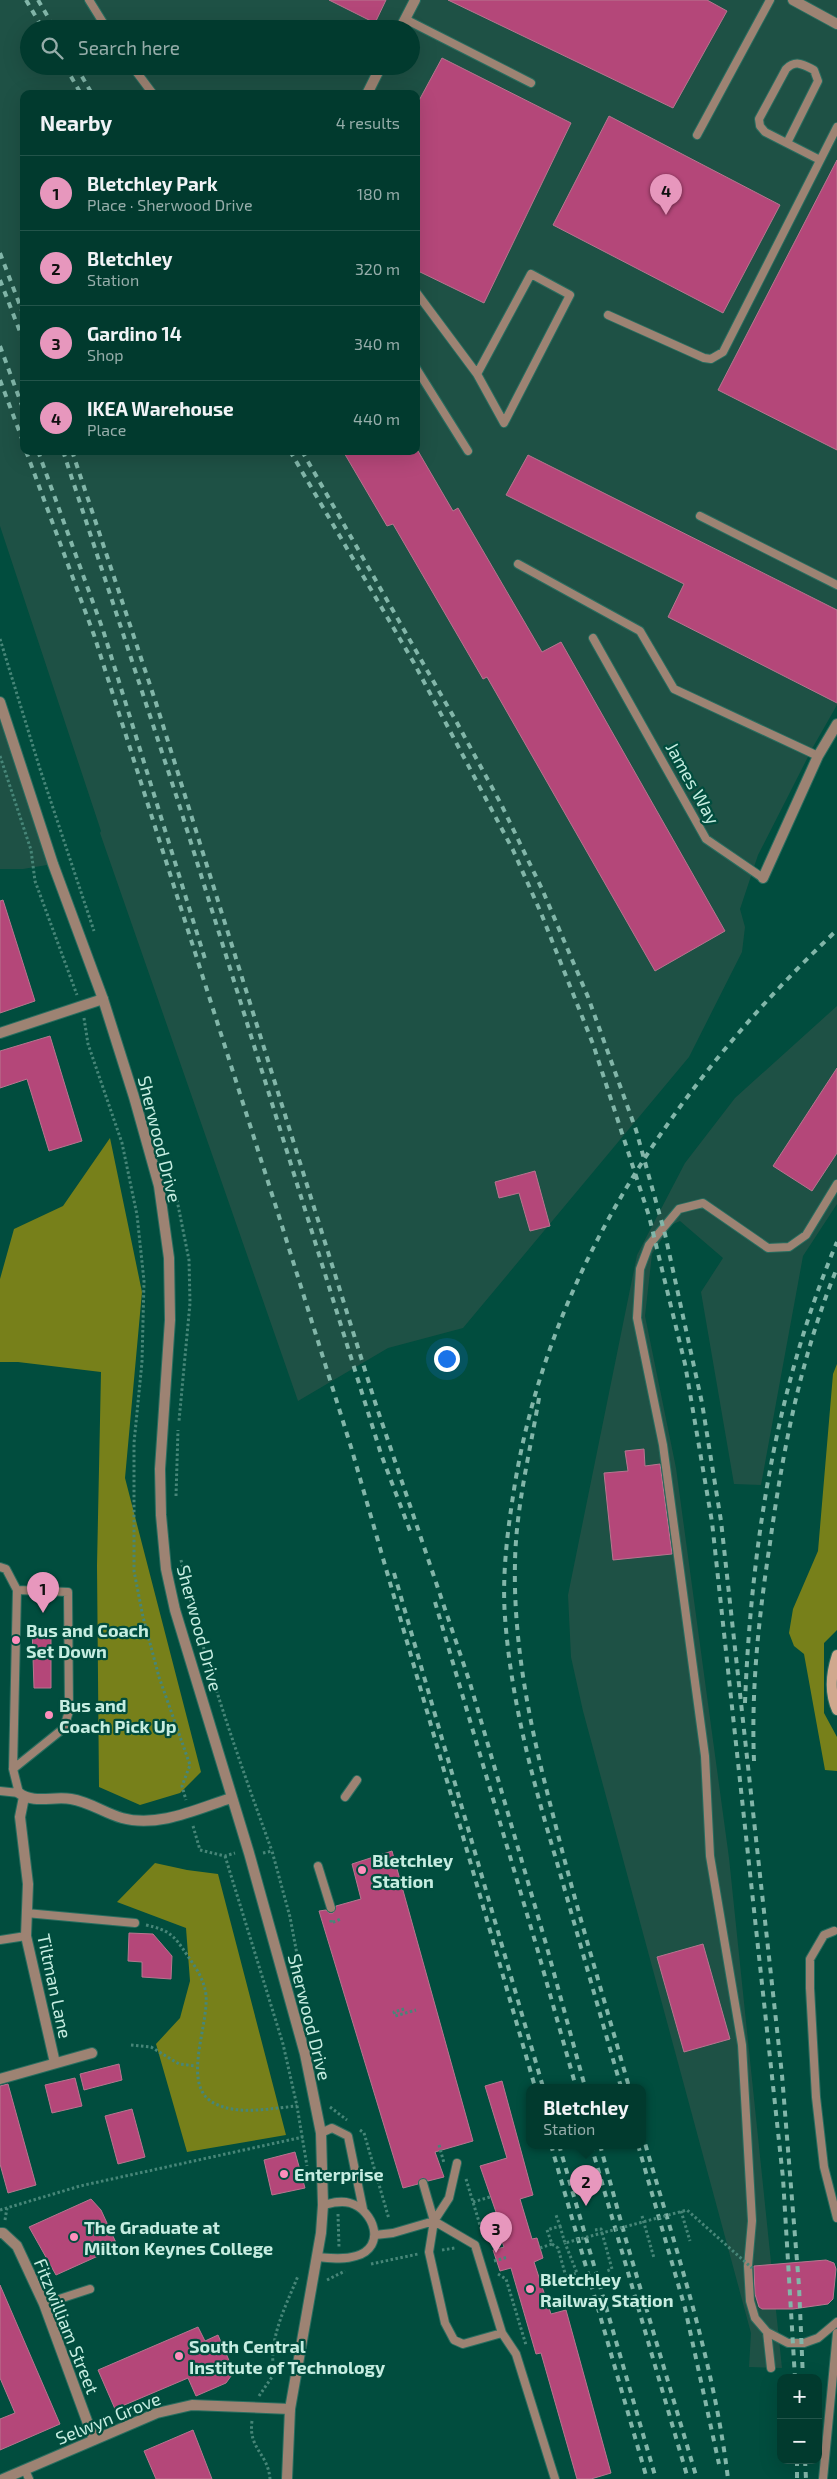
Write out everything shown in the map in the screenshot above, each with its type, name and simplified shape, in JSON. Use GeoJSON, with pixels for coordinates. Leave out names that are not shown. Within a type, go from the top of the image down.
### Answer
{"type":"FeatureCollection","features":[{"type":"Feature","properties":{"kind":"main road"},"geometry":{"type":"LineString","coordinates":[[837,1655],[831,1680],[837,1710]]}},
{"type":"Feature","properties":{"kind":"street"},"geometry":{"type":"LineString","coordinates":[[405,19],[415,0]]}},
{"type":"Feature","properties":{"kind":"street"},"geometry":{"type":"LineString","coordinates":[[793,0],[837,24]]}},
{"type":"Feature","properties":{"kind":"street"},"geometry":{"type":"LineString","coordinates":[[369,90],[376,75]]}},
{"type":"Feature","properties":{"kind":"street","name":"Sherwood Drive"},"geometry":{"type":"LineString","coordinates":[[0,702],[134,1097],[159,1186],[169,1258],[170,1320],[160,1470],[160,1515],[166,1569],[174,1610],[305,2054],[321,2133],[323,2205],[318,2257],[290,2408],[288,2479]]}},
{"type":"Feature","properties":{"kind":"street","name":"James Way"},"geometry":{"type":"LineString","coordinates":[[763,878],[818,756],[837,724]]}},
{"type":"Feature","properties":{"kind":"street"},"geometry":{"type":"LineString","coordinates":[[0,1034],[102,1000]]}},
{"type":"Feature","properties":{"kind":"street"},"geometry":{"type":"LineString","coordinates":[[21,1795],[30,1799],[70,1799],[90,1804],[121,1818],[143,1821],[189,1812],[231,1798]]}},
{"type":"Feature","properties":{"kind":"street","name":"Tiltman Lane"},"geometry":{"type":"LineString","coordinates":[[21,1795],[20,1817],[28,1884],[26,1936],[55,2064]]}},
{"type":"Feature","properties":{"kind":"street"},"geometry":{"type":"LineString","coordinates":[[0,2079],[92,2053]]}},
{"type":"Feature","properties":{"kind":"street","name":"Fitzwilliam Street"},"geometry":{"type":"LineString","coordinates":[[0,2233],[17,2246],[44,2304],[94,2440]]}},
{"type":"Feature","properties":{"kind":"street","name":"Selwyn Grove"},"geometry":{"type":"LineString","coordinates":[[3,2479],[27,2474],[94,2440],[157,2413],[177,2408],[192,2406],[290,2408]]}},
{"type":"Feature","properties":{"kind":"lane"},"geometry":{"type":"LineString","coordinates":[[89,0],[101,20]]}},
{"type":"Feature","properties":{"kind":"lane"},"geometry":{"type":"LineString","coordinates":[[696,135],[770,0]]}},
{"type":"Feature","properties":{"kind":"lane"},"geometry":{"type":"LineString","coordinates":[[420,27],[532,83]]}},
{"type":"Feature","properties":{"kind":"lane"},"geometry":{"type":"LineString","coordinates":[[787,143],[818,81],[814,70],[798,63],[791,64],[786,69],[759,119],[760,126],[765,132],[820,160]]}},
{"type":"Feature","properties":{"kind":"lane"},"geometry":{"type":"LineString","coordinates":[[139,75],[150,90]]}},
{"type":"Feature","properties":{"kind":"lane"},"geometry":{"type":"LineString","coordinates":[[608,315],[704,358],[711,359],[723,352],[837,127]]}},
{"type":"Feature","properties":{"kind":"lane"},"geometry":{"type":"LineString","coordinates":[[420,297],[477,374],[504,422],[570,295],[530,274],[477,374]]}},
{"type":"Feature","properties":{"kind":"lane"},"geometry":{"type":"LineString","coordinates":[[420,374],[468,451]]}},
{"type":"Feature","properties":{"kind":"lane"},"geometry":{"type":"LineString","coordinates":[[700,516],[837,585]]}},
{"type":"Feature","properties":{"kind":"lane"},"geometry":{"type":"LineString","coordinates":[[518,564],[640,631],[674,688],[818,756]]}},
{"type":"Feature","properties":{"kind":"lane","name":"James Way"},"geometry":{"type":"LineString","coordinates":[[593,638],[706,839],[763,878]]}},
{"type":"Feature","properties":{"kind":"lane"},"geometry":{"type":"LineString","coordinates":[[837,1184],[806,1235],[789,1247],[768,1248],[703,1203],[679,1209],[649,1245],[640,1268],[637,1318],[663,1446],[705,1756],[710,1856],[742,2045],[752,2221],[748,2266],[750,2301],[755,2318],[767,2332],[788,2343],[804,2343],[818,2338],[837,2322]]}},
{"type":"Feature","properties":{"kind":"lane"},"geometry":{"type":"LineString","coordinates":[[0,1567],[6,1569],[17,1590],[13,1769],[21,1795],[0,1791]]}},
{"type":"Feature","properties":{"kind":"lane"},"geometry":{"type":"LineString","coordinates":[[13,1769],[64,1728],[69,1711],[68,1592],[17,1590]]}},
{"type":"Feature","properties":{"kind":"lane"},"geometry":{"type":"LineString","coordinates":[[345,1797],[357,1780]]}},
{"type":"Feature","properties":{"kind":"lane"},"geometry":{"type":"LineString","coordinates":[[318,1866],[331,1908]]}},
{"type":"Feature","properties":{"kind":"lane"},"geometry":{"type":"LineString","coordinates":[[26,1913],[135,1923]]}},
{"type":"Feature","properties":{"kind":"lane"},"geometry":{"type":"LineString","coordinates":[[836,1931],[824,1935],[810,1959],[810,1988],[816,2097],[824,2167],[837,2218]]}},
{"type":"Feature","properties":{"kind":"lane"},"geometry":{"type":"LineString","coordinates":[[0,1940],[26,1936]]}},
{"type":"Feature","properties":{"kind":"lane"},"geometry":{"type":"LineString","coordinates":[[321,2133],[332,2128],[348,2136],[363,2209]]}},
{"type":"Feature","properties":{"kind":"lane"},"geometry":{"type":"LineString","coordinates":[[457,2163],[449,2198],[434,2221],[429,2252],[445,2323],[454,2340],[463,2344],[502,2333]]}},
{"type":"Feature","properties":{"kind":"lane"},"geometry":{"type":"LineString","coordinates":[[423,2183],[434,2221],[475,2245],[502,2333],[516,2354],[555,2479]]}},
{"type":"Feature","properties":{"kind":"lane"},"geometry":{"type":"LineString","coordinates":[[318,2257],[357,2256],[369,2249],[375,2235],[373,2221],[363,2209],[349,2203],[323,2205]]}},
{"type":"Feature","properties":{"kind":"lane"},"geometry":{"type":"LineString","coordinates":[[375,2235],[393,2233],[434,2221]]}},
{"type":"Feature","properties":{"kind":"lane"},"geometry":{"type":"LineString","coordinates":[[44,2304],[90,2289]]}},
{"type":"Feature","properties":{"kind":"lane"},"geometry":{"type":"LineString","coordinates":[[767,2332],[771,2368]]}},
{"type":"Feature","properties":{"kind":"lane"},"geometry":{"type":"LineString","coordinates":[[823,2479],[837,2333]]}},
{"type":"Feature","properties":{"kind":"path"},"geometry":{"type":"LineString","coordinates":[[0,639],[97,938]]}},
{"type":"Feature","properties":{"kind":"path"},"geometry":{"type":"LineString","coordinates":[[0,756],[30,850],[35,881],[82,1007],[88,1044],[122,1143],[137,1215],[144,1281],[142,1362],[134,1443],[134,1571],[143,1617],[159,1677],[190,1765],[182,1786],[196,1834]]}},
{"type":"Feature","properties":{"kind":"path"},"geometry":{"type":"LineString","coordinates":[[175,1194],[189,1260],[190,1295],[178,1426],[176,1502]]}},
{"type":"Feature","properties":{"kind":"path"},"geometry":{"type":"LineString","coordinates":[[180,1551],[204,1649],[235,1748],[272,1851]]}},
{"type":"Feature","properties":{"kind":"path"},"geometry":{"type":"LineString","coordinates":[[225,1856],[283,2044],[297,2106],[308,2170]]}},
{"type":"Feature","properties":{"kind":"path"},"geometry":{"type":"LineString","coordinates":[[135,1923],[165,1930],[180,1944],[198,1971],[205,1990],[205,2014],[196,2066],[204,2095],[217,2105],[240,2109],[297,2106]]}},
{"type":"Feature","properties":{"kind":"path"},"geometry":{"type":"LineString","coordinates":[[404,2009],[394,2012],[394,2016],[416,2010]]}},
{"type":"Feature","properties":{"kind":"path"},"geometry":{"type":"LineString","coordinates":[[131,2046],[151,2047],[178,2064],[196,2066]]}},
{"type":"Feature","properties":{"kind":"path"},"geometry":{"type":"LineString","coordinates":[[0,2210],[80,2186],[321,2133]]}},
{"type":"Feature","properties":{"kind":"path"},"geometry":{"type":"LineString","coordinates":[[439,2145],[441,2150]]}},
{"type":"Feature","properties":{"kind":"path"},"geometry":{"type":"LineString","coordinates":[[364,2266],[401,2257],[485,2243],[464,2171]]}},
{"type":"Feature","properties":{"kind":"path"},"geometry":{"type":"LineString","coordinates":[[473,2202],[490,2197]]}},
{"type":"Feature","properties":{"kind":"path"},"geometry":{"type":"LineString","coordinates":[[565,2242],[601,2231],[687,2210],[752,2268]]}},
{"type":"Feature","properties":{"kind":"path"},"geometry":{"type":"LineString","coordinates":[[681,2212],[690,2240]]}},
{"type":"Feature","properties":{"kind":"path"},"geometry":{"type":"LineString","coordinates":[[556,2215],[560,2226],[565,2242],[577,2273],[566,2277],[558,2248],[552,2244],[547,2230],[560,2226]]}},
{"type":"Feature","properties":{"kind":"path"},"geometry":{"type":"LineString","coordinates":[[642,2216],[654,2258]]}},
{"type":"Feature","properties":{"kind":"path"},"geometry":{"type":"LineString","coordinates":[[595,2230],[601,2231]]}},
{"type":"Feature","properties":{"kind":"path"},"geometry":{"type":"LineString","coordinates":[[601,2231],[612,2269],[607,2271]]}},
{"type":"Feature","properties":{"kind":"path"},"geometry":{"type":"LineString","coordinates":[[540,2248],[552,2244]]}},
{"type":"Feature","properties":{"kind":"path"},"geometry":{"type":"LineString","coordinates":[[494,2261],[508,2257]]}},
{"type":"Feature","properties":{"kind":"path"},"geometry":{"type":"LineString","coordinates":[[270,2479],[269,2467],[251,2439],[253,2408],[274,2374],[272,2364],[276,2332],[298,2276],[300,2266]]}},
{"type":"Feature","properties":{"kind":"path"},"geometry":{"type":"LineString","coordinates":[[325,2287],[327,2278],[348,2270]]}},
{"type":"Feature","properties":{"kind":"shaded area"},"geometry":{"type":"Polygon","coordinates":[[[0,0],[837,0],[837,705],[813,747],[758,855],[740,909],[745,927],[742,952],[689,1057],[463,1328],[388,1348],[298,1401],[100,833],[101,831],[0,526],[0,0]]]}},
{"type":"Feature","properties":{"kind":"shaded area"},"geometry":{"type":"Polygon","coordinates":[[[0,702],[53,864],[23,869],[0,869],[0,702]]]}},
{"type":"Feature","properties":{"kind":"shaded area"},"geometry":{"type":"Polygon","coordinates":[[[837,1006],[837,1204],[803,1256],[761,1485],[734,1484],[701,1292],[723,1258],[680,1221],[671,1225],[652,1254],[645,1316],[676,1468],[729,1858],[782,2368],[749,2367],[751,2333],[583,1711],[571,1657],[568,1595],[637,1255],[685,1163],[735,1098],[837,1006]]]}},
{"type":"Feature","properties":{"kind":"green space"},"geometry":{"type":"Polygon","coordinates":[[[110,1138],[142,1292],[125,1478],[201,1772],[180,1793],[140,1805],[99,1787],[97,1566],[101,1372],[18,1362],[0,1362],[0,1279],[14,1229],[63,1206],[110,1138]]]}},
{"type":"Feature","properties":{"kind":"green space"},"geometry":{"type":"Polygon","coordinates":[[[837,1364],[837,1630],[824,1643],[824,1713],[837,1737],[837,1771],[825,1770],[804,1654],[794,1646],[789,1633],[793,1609],[818,1551],[833,1374],[837,1364]]]}},
{"type":"Feature","properties":{"kind":"green space"},"geometry":{"type":"Polygon","coordinates":[[[155,1863],[218,1874],[286,2135],[187,2152],[156,2044],[180,2018],[190,1981],[186,1928],[117,1902],[155,1863]]]}},
{"type":"Feature","properties":{"kind":"building"},"geometry":{"type":"Polygon","coordinates":[[[329,0],[386,0],[376,20],[369,20],[329,0]]]}},
{"type":"Feature","properties":{"kind":"building"},"geometry":{"type":"Polygon","coordinates":[[[448,0],[707,0],[727,11],[673,108],[448,0]]]}},
{"type":"Feature","properties":{"kind":"building"},"geometry":{"type":"Polygon","coordinates":[[[442,58],[571,123],[484,303],[420,272],[420,99],[442,58]]]}},
{"type":"Feature","properties":{"kind":"building"},"geometry":{"type":"Polygon","coordinates":[[[609,116],[780,205],[723,313],[553,225],[609,116]]]}},
{"type":"Feature","properties":{"kind":"building"},"geometry":{"type":"Polygon","coordinates":[[[837,160],[837,450],[718,390],[837,160]]]}},
{"type":"Feature","properties":{"kind":"building"},"geometry":{"type":"Polygon","coordinates":[[[420,454],[453,511],[458,508],[542,652],[561,642],[725,931],[655,971],[487,677],[483,679],[393,524],[387,526],[345,455],[420,454]]]}},
{"type":"Feature","properties":{"kind":"building"},"geometry":{"type":"Polygon","coordinates":[[[528,455],[837,610],[837,703],[668,617],[684,584],[506,495],[528,455]]]}},
{"type":"Feature","properties":{"kind":"building"},"geometry":{"type":"Polygon","coordinates":[[[3,900],[35,1001],[0,1013],[0,901],[3,900]]]}},
{"type":"Feature","properties":{"kind":"building"},"geometry":{"type":"Polygon","coordinates":[[[50,1036],[82,1141],[49,1151],[27,1079],[0,1088],[0,1051],[50,1036]]]}},
{"type":"Feature","properties":{"kind":"building"},"geometry":{"type":"Polygon","coordinates":[[[837,1068],[837,1153],[812,1191],[773,1166],[837,1068]]]}},
{"type":"Feature","properties":{"kind":"building"},"geometry":{"type":"Polygon","coordinates":[[[535,1171],[550,1226],[530,1231],[519,1193],[499,1198],[495,1182],[535,1171]]]}},
{"type":"Feature","properties":{"kind":"building"},"geometry":{"type":"Polygon","coordinates":[[[644,1449],[645,1466],[660,1464],[672,1554],[613,1560],[604,1473],[628,1471],[625,1451],[644,1449]]]}},
{"type":"Feature","properties":{"kind":"building"},"geometry":{"type":"Polygon","coordinates":[[[32,1627],[47,1627],[47,1636],[51,1636],[51,1688],[34,1688],[32,1627]]]}},
{"type":"Feature","properties":{"kind":"building"},"geometry":{"type":"Polygon","coordinates":[[[392,1851],[473,2141],[435,2152],[444,2177],[428,2181],[422,2178],[418,2184],[403,2188],[319,1911],[326,1910],[329,1913],[333,1913],[336,1906],[361,1899],[352,1864],[392,1851]]]}},
{"type":"Feature","properties":{"kind":"building"},"geometry":{"type":"Polygon","coordinates":[[[129,1933],[153,1934],[172,1956],[171,1979],[142,1977],[142,1962],[128,1961],[129,1933]]]}},
{"type":"Feature","properties":{"kind":"building"},"geometry":{"type":"Polygon","coordinates":[[[703,1944],[730,2039],[684,2052],[657,1957],[703,1944]]]}},
{"type":"Feature","properties":{"kind":"building"},"geometry":{"type":"Polygon","coordinates":[[[119,2064],[122,2080],[84,2090],[80,2074],[119,2064]]]}},
{"type":"Feature","properties":{"kind":"building"},"geometry":{"type":"Polygon","coordinates":[[[75,2078],[82,2106],[52,2113],[45,2085],[75,2078]]]}},
{"type":"Feature","properties":{"kind":"building"},"geometry":{"type":"Polygon","coordinates":[[[502,2081],[533,2195],[520,2199],[532,2239],[537,2238],[543,2258],[534,2262],[551,2314],[566,2310],[611,2473],[591,2479],[577,2479],[541,2353],[536,2354],[511,2268],[500,2271],[493,2250],[504,2247],[501,2239],[505,2238],[480,2166],[507,2158],[485,2086],[502,2081]]]}},
{"type":"Feature","properties":{"kind":"building"},"geometry":{"type":"Polygon","coordinates":[[[8,2084],[36,2185],[8,2193],[0,2164],[0,2086],[8,2084]]]}},
{"type":"Feature","properties":{"kind":"building"},"geometry":{"type":"Polygon","coordinates":[[[132,2109],[145,2157],[118,2164],[105,2116],[132,2109]]]}},
{"type":"Feature","properties":{"kind":"building","name":"Enterprise"},"geometry":{"type":"Polygon","coordinates":[[[295,2152],[305,2188],[272,2195],[264,2160],[295,2152]]]}},
{"type":"Feature","properties":{"kind":"building","name":"The Graduate at Milton Keynes College"},"geometry":{"type":"Polygon","coordinates":[[[91,2199],[101,2210],[118,2247],[56,2275],[29,2227],[91,2199]]]}},
{"type":"Feature","properties":{"kind":"building"},"geometry":{"type":"Polygon","coordinates":[[[826,2260],[834,2263],[836,2269],[833,2299],[828,2304],[793,2309],[762,2309],[759,2307],[755,2294],[754,2266],[826,2260]]]}},
{"type":"Feature","properties":{"kind":"building"},"geometry":{"type":"Polygon","coordinates":[[[0,2285],[60,2424],[0,2450],[0,2419],[15,2413],[0,2378],[0,2285]]]}},
{"type":"Feature","properties":{"kind":"building","name":"South Central Institute of Technology"},"geometry":{"type":"Polygon","coordinates":[[[198,2327],[205,2341],[218,2335],[234,2372],[226,2383],[196,2396],[188,2378],[115,2409],[98,2370],[198,2327]]]}},
{"type":"Feature","properties":{"kind":"building"},"geometry":{"type":"Polygon","coordinates":[[[193,2430],[212,2479],[156,2479],[144,2451],[193,2430]]]}},
{"type":"Feature","properties":{"kind":"railway"},"geometry":{"type":"LineString","coordinates":[[26,0],[38,20]]}},
{"type":"Feature","properties":{"kind":"railway"},"geometry":{"type":"LineString","coordinates":[[38,0],[50,20]]}},
{"type":"Feature","properties":{"kind":"railway"},"geometry":{"type":"LineString","coordinates":[[70,75],[79,90]]}},
{"type":"Feature","properties":{"kind":"railway"},"geometry":{"type":"LineString","coordinates":[[81,75],[90,90]]}},
{"type":"Feature","properties":{"kind":"railway"},"geometry":{"type":"LineString","coordinates":[[0,253],[20,306]]}},
{"type":"Feature","properties":{"kind":"railway"},"geometry":{"type":"LineString","coordinates":[[0,280],[20,332]]}},
{"type":"Feature","properties":{"kind":"railway"},"geometry":{"type":"LineString","coordinates":[[0,346],[20,400]]}},
{"type":"Feature","properties":{"kind":"railway"},"geometry":{"type":"LineString","coordinates":[[0,380],[20,433]]}},
{"type":"Feature","properties":{"kind":"railway"},"geometry":{"type":"LineString","coordinates":[[27,455],[94,635],[351,1447],[534,2084]]}},
{"type":"Feature","properties":{"kind":"railway"},"geometry":{"type":"LineString","coordinates":[[39,455],[103,630],[205,959]]}},
{"type":"Feature","properties":{"kind":"railway"},"geometry":{"type":"LineString","coordinates":[[64,455],[178,801],[381,1454],[412,1536]]}},
{"type":"Feature","properties":{"kind":"railway"},"geometry":{"type":"LineString","coordinates":[[73,455],[156,703],[375,1402],[470,1683],[546,1944],[584,2084]]}},
{"type":"Feature","properties":{"kind":"railway"},"geometry":{"type":"LineString","coordinates":[[292,455],[414,663],[513,850],[541,913],[593,1044],[649,1216],[685,1364],[712,1522],[783,2178],[795,2374]]}},
{"type":"Feature","properties":{"kind":"railway"},"geometry":{"type":"LineString","coordinates":[[304,455],[456,721],[501,804],[542,889],[588,997],[636,1130],[665,1234],[702,1403],[721,1521],[782,2075],[799,2286],[803,2374]]}},
{"type":"Feature","properties":{"kind":"railway"},"geometry":{"type":"LineString","coordinates":[[620,2084],[540,1805],[512,1680],[505,1617],[504,1587],[513,1496],[530,1414],[555,1335],[588,1259],[627,1187],[672,1117],[723,1051],[778,989],[837,930]]}},
{"type":"Feature","properties":{"kind":"railway"},"geometry":{"type":"LineString","coordinates":[[745,1703],[753,1585],[770,1468],[798,1353],[816,1297],[837,1242]]}},
{"type":"Feature","properties":{"kind":"railway"},"geometry":{"type":"LineString","coordinates":[[754,1761],[754,1706],[759,1624],[775,1508],[787,1438],[803,1369],[824,1301],[837,1268]]}},
{"type":"Feature","properties":{"kind":"railway"},"geometry":{"type":"LineString","coordinates":[[539,1398],[521,1500],[516,1541],[515,1594],[520,1657],[544,1781],[628,2084]]}},
{"type":"Feature","properties":{"kind":"railway"},"geometry":{"type":"LineString","coordinates":[[394,1573],[542,2084]]}},
{"type":"Feature","properties":{"kind":"railway"},"geometry":{"type":"LineString","coordinates":[[435,1602],[575,2084]]}},
{"type":"Feature","properties":{"kind":"railway"},"geometry":{"type":"LineString","coordinates":[[646,2146],[680,2261],[703,2348],[722,2435],[728,2479]]}},
{"type":"Feature","properties":{"kind":"railway"},"geometry":{"type":"LineString","coordinates":[[552,2149],[647,2479]]}},
{"type":"Feature","properties":{"kind":"railway"},"geometry":{"type":"LineString","coordinates":[[560,2149],[656,2479]]}},
{"type":"Feature","properties":{"kind":"railway"},"geometry":{"type":"LineString","coordinates":[[592,2149],[688,2479]]}},
{"type":"Feature","properties":{"kind":"railway"},"geometry":{"type":"LineString","coordinates":[[601,2149],[697,2479]]}},
{"type":"Feature","properties":{"kind":"railway"},"geometry":{"type":"LineString","coordinates":[[639,2149],[685,2308],[719,2464]]}},
{"type":"Feature","properties":{"kind":"railway"},"geometry":{"type":"LineString","coordinates":[[797,2464],[797,2479]]}},
{"type":"Feature","properties":{"kind":"railway"},"geometry":{"type":"LineString","coordinates":[[805,2464],[806,2479]]}},
{"type":"Feature","properties":{"kind":"place","name":"IKEA Warehouse"},"geometry":{"type":"Point","coordinates":[666,215]}},
{"type":"Feature","properties":{"kind":"place","name":"Bletchley Park"},"geometry":{"type":"Point","coordinates":[43,1613]}},
{"type":"Feature","properties":{"kind":"place","name":"Bus and Coach Set Down"},"geometry":{"type":"Point","coordinates":[16,1640]}},
{"type":"Feature","properties":{"kind":"place","name":"Bus and Coach Pick Up"},"geometry":{"type":"Point","coordinates":[49,1715]}},
{"type":"Feature","properties":{"kind":"place","name":"Bletchley Station"},"geometry":{"type":"Point","coordinates":[362,1870]}},
{"type":"Feature","properties":{"kind":"place","name":"Enterprise"},"geometry":{"type":"Point","coordinates":[284,2174]}},
{"type":"Feature","properties":{"kind":"place","name":"Bletchley"},"geometry":{"type":"Point","coordinates":[586,2206]}},
{"type":"Feature","properties":{"kind":"place","name":"The Graduate at Milton Keynes College"},"geometry":{"type":"Point","coordinates":[74,2237]}},
{"type":"Feature","properties":{"kind":"place","name":"Gardino 14"},"geometry":{"type":"Point","coordinates":[496,2253]}},
{"type":"Feature","properties":{"kind":"place","name":"Bletchley Railway Station"},"geometry":{"type":"Point","coordinates":[530,2289]}},
{"type":"Feature","properties":{"kind":"place","name":"South Central Institute of Technology"},"geometry":{"type":"Point","coordinates":[179,2356]}}]}
